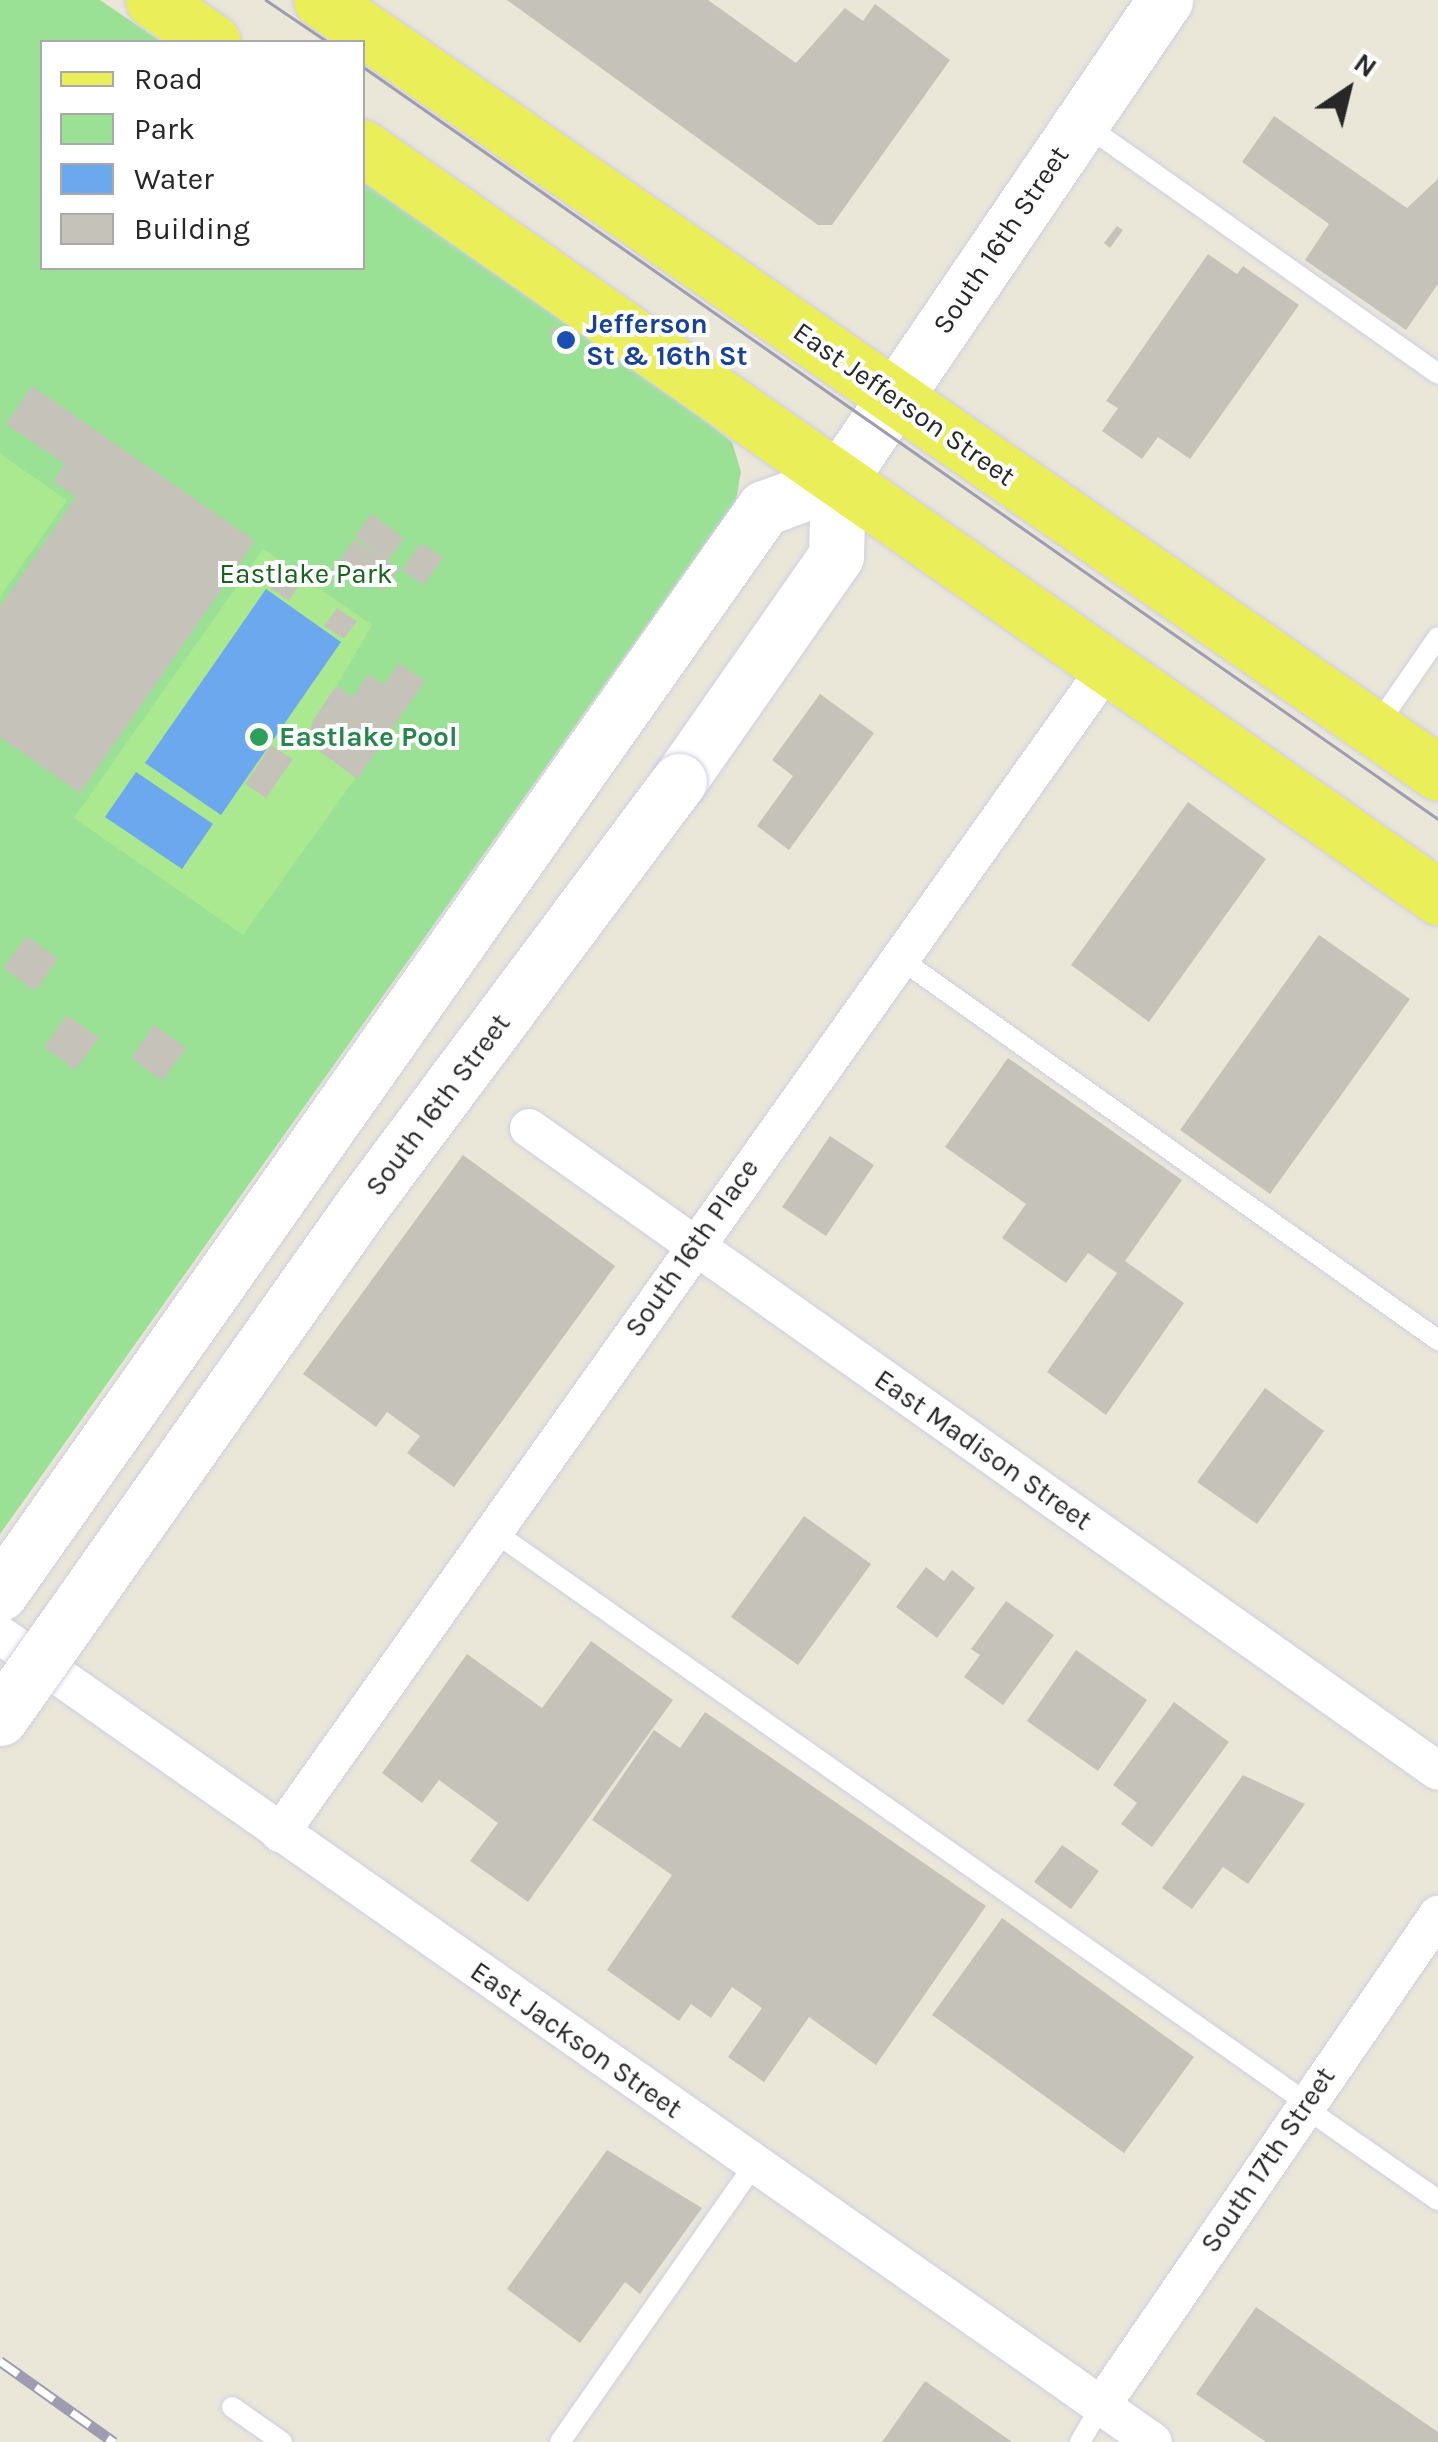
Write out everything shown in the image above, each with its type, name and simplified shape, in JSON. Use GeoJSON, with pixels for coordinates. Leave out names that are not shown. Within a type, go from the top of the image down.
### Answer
{"type":"FeatureCollection","features":[{"type":"Feature","properties":{"kind":"main road"},"geometry":{"type":"LineString","coordinates":[[153,0],[211,40]]}},
{"type":"Feature","properties":{"kind":"main road"},"geometry":{"type":"LineString","coordinates":[[193,0],[233,40]]}},
{"type":"Feature","properties":{"kind":"main road","name":"East Jefferson Street"},"geometry":{"type":"LineString","coordinates":[[321,0],[1438,773]]}},
{"type":"Feature","properties":{"kind":"main road","name":"South 16th Street"},"geometry":{"type":"LineString","coordinates":[[0,1718],[363,1204],[679,780],[836,556],[838,480],[1164,0]]}},
{"type":"Feature","properties":{"kind":"main road"},"geometry":{"type":"LineString","coordinates":[[365,149],[1438,897]]}},
{"type":"Feature","properties":{"kind":"main road"},"geometry":{"type":"LineString","coordinates":[[0,1593],[764,508],[838,480]]}},
{"type":"Feature","properties":{"kind":"street","name":"South 16th Place"},"geometry":{"type":"LineString","coordinates":[[280,1832],[1108,666]]}},
{"type":"Feature","properties":{"kind":"street","name":"East Madison Street"},"geometry":{"type":"LineString","coordinates":[[529,1128],[1438,1771]]}},
{"type":"Feature","properties":{"kind":"street","name":"East Jackson Street"},"geometry":{"type":"LineString","coordinates":[[0,1635],[1153,2442]]}},
{"type":"Feature","properties":{"kind":"street","name":"South 17th Street"},"geometry":{"type":"LineString","coordinates":[[1101,2406],[1438,1915]]}},
{"type":"Feature","properties":{"kind":"lane"},"geometry":{"type":"LineString","coordinates":[[1082,122],[1438,374]]}},
{"type":"Feature","properties":{"kind":"lane"},"geometry":{"type":"LineString","coordinates":[[1374,729],[1438,637]]}},
{"type":"Feature","properties":{"kind":"lane"},"geometry":{"type":"LineString","coordinates":[[899,958],[1438,1340]]}},
{"type":"Feature","properties":{"kind":"lane"},"geometry":{"type":"LineString","coordinates":[[492,1531],[1438,2200]]}},
{"type":"Feature","properties":{"kind":"lane"},"geometry":{"type":"LineString","coordinates":[[560,2442],[754,2164]]}},
{"type":"Feature","properties":{"kind":"lane"},"geometry":{"type":"LineString","coordinates":[[1080,2442],[1101,2406]]}},
{"type":"Feature","properties":{"kind":"lane"},"geometry":{"type":"LineString","coordinates":[[232,2408],[282,2442]]}},
{"type":"Feature","properties":{"kind":"green space","name":"Eastlake Park"},"geometry":{"type":"Polygon","coordinates":[[[0,0],[100,0],[159,40],[40,40],[40,270],[365,270],[365,183],[708,423],[732,442],[741,472],[736,500],[0,1534],[0,0]]]}},
{"type":"Feature","properties":{"kind":"green space"},"geometry":{"type":"Polygon","coordinates":[[[0,454],[67,500],[0,597],[0,454]]]}},
{"type":"Feature","properties":{"kind":"green space","name":"Eastlake Pool"},"geometry":{"type":"Polygon","coordinates":[[[263,549],[372,625],[336,687],[353,697],[368,674],[384,685],[399,663],[425,681],[243,935],[74,818],[263,549]]]}},
{"type":"Feature","properties":{"kind":"water"},"geometry":{"type":"Polygon","coordinates":[[[266,589],[341,642],[221,815],[145,763],[266,589]]]}},
{"type":"Feature","properties":{"kind":"water"},"geometry":{"type":"Polygon","coordinates":[[[136,772],[213,824],[182,869],[105,817],[136,772]]]}},
{"type":"Feature","properties":{"kind":"building"},"geometry":{"type":"Polygon","coordinates":[[[507,0],[708,0],[796,63],[845,8],[863,21],[875,4],[950,60],[832,225],[818,225],[507,0]]]}},
{"type":"Feature","properties":{"kind":"building"},"geometry":{"type":"Polygon","coordinates":[[[1274,116],[1407,208],[1438,179],[1438,284],[1406,330],[1305,260],[1329,224],[1242,162],[1274,116]]]}},
{"type":"Feature","properties":{"kind":"building"},"geometry":{"type":"Polygon","coordinates":[[[1117,226],[1123,230],[1110,248],[1104,243],[1117,226]]]}},
{"type":"Feature","properties":{"kind":"building"},"geometry":{"type":"Polygon","coordinates":[[[1208,254],[1237,274],[1243,266],[1299,305],[1190,459],[1158,437],[1142,459],[1102,431],[1118,408],[1106,401],[1208,254]]]}},
{"type":"Feature","properties":{"kind":"building"},"geometry":{"type":"Polygon","coordinates":[[[554,326],[574,340],[568,347],[549,334],[554,326]]]}},
{"type":"Feature","properties":{"kind":"building"},"geometry":{"type":"Polygon","coordinates":[[[32,386],[255,541],[80,793],[0,737],[0,607],[76,497],[53,481],[65,464],[6,424],[32,386]]]}},
{"type":"Feature","properties":{"kind":"building"},"geometry":{"type":"Polygon","coordinates":[[[371,514],[404,538],[388,561],[399,569],[384,591],[339,561],[354,539],[383,557],[355,537],[371,514]]]}},
{"type":"Feature","properties":{"kind":"building"},"geometry":{"type":"Polygon","coordinates":[[[421,543],[443,558],[424,585],[402,570],[421,543]]]}},
{"type":"Feature","properties":{"kind":"building"},"geometry":{"type":"Polygon","coordinates":[[[281,569],[301,582],[289,601],[269,587],[281,569]]]}},
{"type":"Feature","properties":{"kind":"building"},"geometry":{"type":"Polygon","coordinates":[[[337,608],[357,621],[344,639],[324,626],[337,608]]]}},
{"type":"Feature","properties":{"kind":"building"},"geometry":{"type":"Polygon","coordinates":[[[399,663],[425,681],[357,779],[307,742],[313,720],[336,686],[353,697],[368,674],[384,685],[399,663]]]}},
{"type":"Feature","properties":{"kind":"building"},"geometry":{"type":"Polygon","coordinates":[[[820,694],[874,733],[789,850],[757,826],[793,776],[772,760],[820,694]]]}},
{"type":"Feature","properties":{"kind":"building"},"geometry":{"type":"Polygon","coordinates":[[[271,745],[293,759],[266,798],[245,784],[271,745]]]}},
{"type":"Feature","properties":{"kind":"building"},"geometry":{"type":"Polygon","coordinates":[[[1188,802],[1266,859],[1149,1022],[1071,965],[1188,802]]]}},
{"type":"Feature","properties":{"kind":"building"},"geometry":{"type":"Polygon","coordinates":[[[1319,935],[1410,999],[1270,1194],[1180,1130],[1319,935]]]}},
{"type":"Feature","properties":{"kind":"building"},"geometry":{"type":"Polygon","coordinates":[[[27,936],[58,959],[35,991],[3,968],[27,936]]]}},
{"type":"Feature","properties":{"kind":"building"},"geometry":{"type":"Polygon","coordinates":[[[67,1015],[99,1038],[75,1070],[44,1047],[67,1015]]]}},
{"type":"Feature","properties":{"kind":"building"},"geometry":{"type":"Polygon","coordinates":[[[154,1025],[186,1048],[162,1081],[131,1058],[154,1025]]]}},
{"type":"Feature","properties":{"kind":"building"},"geometry":{"type":"Polygon","coordinates":[[[1008,1058],[1182,1180],[1125,1261],[1184,1303],[1106,1415],[1047,1372],[1117,1273],[1088,1253],[1066,1283],[1002,1238],[1026,1204],[945,1147],[1008,1058]]]}},
{"type":"Feature","properties":{"kind":"building"},"geometry":{"type":"Polygon","coordinates":[[[830,1136],[874,1165],[826,1236],[782,1207],[830,1136]]]}},
{"type":"Feature","properties":{"kind":"building"},"geometry":{"type":"Polygon","coordinates":[[[463,1155],[615,1266],[454,1487],[407,1453],[420,1436],[387,1412],[376,1427],[303,1374],[463,1155]]]}},
{"type":"Feature","properties":{"kind":"building"},"geometry":{"type":"Polygon","coordinates":[[[1265,1388],[1324,1431],[1257,1524],[1197,1482],[1265,1388]]]}},
{"type":"Feature","properties":{"kind":"building"},"geometry":{"type":"Polygon","coordinates":[[[804,1516],[871,1564],[798,1665],[731,1617],[804,1516]]]}},
{"type":"Feature","properties":{"kind":"building"},"geometry":{"type":"Polygon","coordinates":[[[926,1567],[944,1581],[952,1570],[975,1588],[937,1638],[896,1607],[926,1567]]]}},
{"type":"Feature","properties":{"kind":"building"},"geometry":{"type":"Polygon","coordinates":[[[1006,1601],[1054,1635],[1003,1705],[964,1677],[980,1655],[971,1649],[1006,1601]]]}},
{"type":"Feature","properties":{"kind":"building"},"geometry":{"type":"Polygon","coordinates":[[[591,1641],[673,1700],[528,1902],[470,1861],[498,1823],[439,1780],[422,1803],[382,1773],[467,1654],[542,1708],[591,1641]]]}},
{"type":"Feature","properties":{"kind":"building"},"geometry":{"type":"Polygon","coordinates":[[[1076,1650],[1147,1700],[1098,1771],[1027,1721],[1076,1650]]]}},
{"type":"Feature","properties":{"kind":"building"},"geometry":{"type":"Polygon","coordinates":[[[1174,1702],[1229,1742],[1152,1847],[1121,1824],[1137,1803],[1113,1785],[1174,1702]]]}},
{"type":"Feature","properties":{"kind":"building"},"geometry":{"type":"Polygon","coordinates":[[[705,1712],[986,1906],[876,2065],[809,2017],[764,2082],[728,2057],[762,2008],[732,1987],[711,2018],[691,2004],[679,2021],[607,1970],[672,1875],[592,1820],[654,1730],[680,1748],[705,1712]]]}},
{"type":"Feature","properties":{"kind":"building"},"geometry":{"type":"Polygon","coordinates":[[[1243,1775],[1305,1804],[1248,1884],[1223,1867],[1192,1909],[1162,1888],[1243,1775]]]}},
{"type":"Feature","properties":{"kind":"building"},"geometry":{"type":"Polygon","coordinates":[[[1062,1845],[1099,1871],[1071,1909],[1034,1882],[1062,1845]]]}},
{"type":"Feature","properties":{"kind":"building"},"geometry":{"type":"Polygon","coordinates":[[[1002,1918],[1194,2057],[1124,2153],[932,2015],[1002,1918]]]}},
{"type":"Feature","properties":{"kind":"building"},"geometry":{"type":"Polygon","coordinates":[[[607,2150],[702,2208],[640,2294],[625,2282],[580,2343],[507,2289],[607,2150]]]}},
{"type":"Feature","properties":{"kind":"building"},"geometry":{"type":"Polygon","coordinates":[[[1256,2307],[1438,2432],[1438,2442],[1266,2442],[1196,2394],[1256,2307]]]}},
{"type":"Feature","properties":{"kind":"building"},"geometry":{"type":"Polygon","coordinates":[[[925,2381],[1012,2442],[882,2442],[925,2381]]]}},
{"type":"Feature","properties":{"kind":"tram line"},"geometry":{"type":"LineString","coordinates":[[266,0],[325,40]]}},
{"type":"Feature","properties":{"kind":"tram line"},"geometry":{"type":"LineString","coordinates":[[365,68],[1438,819]]}},
{"type":"Feature","properties":{"kind":"railway"},"geometry":{"type":"LineString","coordinates":[[0,2361],[114,2442]]}},
{"type":"Feature","properties":{"kind":"place","name":"Jefferson St & 16th St"},"geometry":{"type":"Point","coordinates":[566,340]}},
{"type":"Feature","properties":{"kind":"place","name":"Eastlake Pool"},"geometry":{"type":"Point","coordinates":[259,737]}}]}
